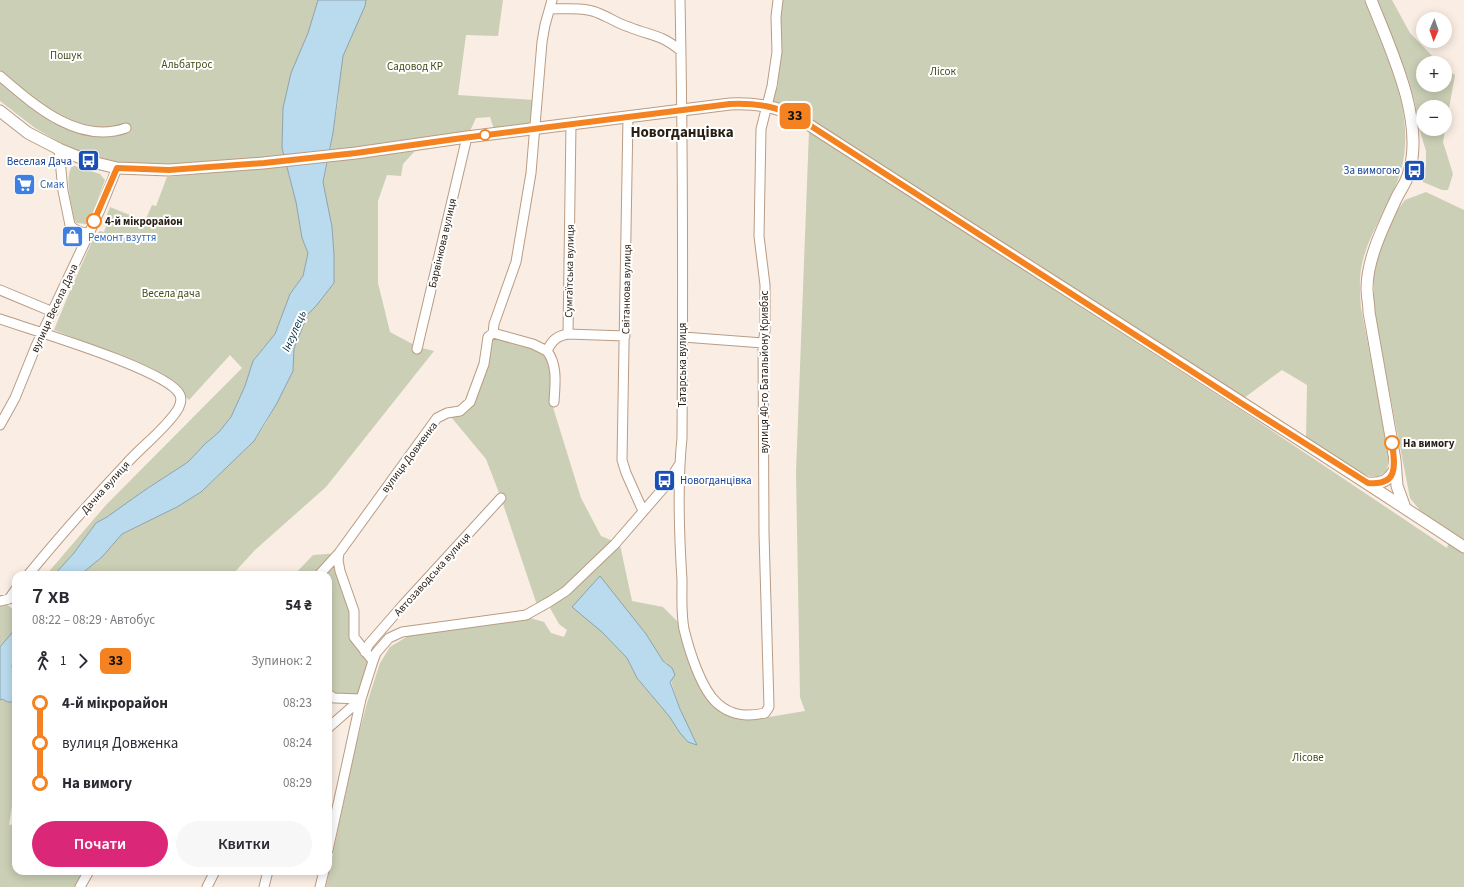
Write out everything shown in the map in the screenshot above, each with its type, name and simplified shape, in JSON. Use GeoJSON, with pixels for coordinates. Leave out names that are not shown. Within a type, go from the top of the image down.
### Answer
{"type":"FeatureCollection","features":[{"type":"Feature","properties":{"kind":"main road"},"geometry":{"type":"LineString","coordinates":[[1371,0],[1403,84],[1409,104],[1412,124],[1413,148],[1409,172],[1376,245],[1369,272],[1367,288],[1387,410],[1398,490],[1405,508]]}},
{"type":"Feature","properties":{"kind":"main road"},"geometry":{"type":"LineString","coordinates":[[0,111],[28,133],[59,149],[88,161],[117,168],[169,170],[264,163],[356,153],[467,137],[730,104],[767,106],[781,110],[800,119],[1368,483],[1464,547]]}},
{"type":"Feature","properties":{"kind":"main road"},"geometry":{"type":"LineString","coordinates":[[1368,483],[1374,484],[1384,482],[1395,469]]}},
{"type":"Feature","properties":{"kind":"street","name":"Татарська вулиця"},"geometry":{"type":"LineString","coordinates":[[680,0],[682,110],[682,438],[679,464],[684,628],[697,669],[708,694],[724,709],[733,713]]}},
{"type":"Feature","properties":{"kind":"street","name":"вулиця 40-го Батальйону Кривбас"},"geometry":{"type":"LineString","coordinates":[[733,713],[741,715],[757,715],[765,713],[769,707],[764,534],[763,343],[766,331],[765,285],[759,229],[761,129],[772,86],[777,52],[776,17],[778,0]]}},
{"type":"Feature","properties":{"kind":"street"},"geometry":{"type":"LineString","coordinates":[[551,5],[596,12],[628,27],[659,36],[669,41],[681,51]]}},
{"type":"Feature","properties":{"kind":"street","name":"вулиця Довженка"},"geometry":{"type":"LineString","coordinates":[[322,571],[339,552],[437,418],[447,413],[460,411],[470,402],[484,364],[488,337],[493,333],[494,324],[516,262],[531,173],[542,42],[551,5]]}},
{"type":"Feature","properties":{"kind":"street"},"geometry":{"type":"LineString","coordinates":[[0,76],[28,100],[68,124],[85,131],[102,133],[115,132],[126,128]]}},
{"type":"Feature","properties":{"kind":"street","name":"Світанкова вулиця"},"geometry":{"type":"LineString","coordinates":[[628,117],[622,460],[626,473],[643,511]]}},
{"type":"Feature","properties":{"kind":"street","name":"Сумгаїтська вулиця"},"geometry":{"type":"LineString","coordinates":[[547,351],[551,342],[559,336],[568,334],[571,124]]}},
{"type":"Feature","properties":{"kind":"street","name":"Барвінкова вулиця"},"geometry":{"type":"LineString","coordinates":[[417,349],[467,137]]}},
{"type":"Feature","properties":{"kind":"street"},"geometry":{"type":"LineString","coordinates":[[59,149],[63,191],[70,225],[74,229],[89,233]]}},
{"type":"Feature","properties":{"kind":"street","name":"вулиця Весела Дача"},"geometry":{"type":"LineString","coordinates":[[0,426],[89,233],[117,168]]}},
{"type":"Feature","properties":{"kind":"street"},"geometry":{"type":"LineString","coordinates":[[0,290],[53,312]]}},
{"type":"Feature","properties":{"kind":"street"},"geometry":{"type":"LineString","coordinates":[[0,319],[42,334]]}},
{"type":"Feature","properties":{"kind":"street"},"geometry":{"type":"LineString","coordinates":[[493,333],[533,344],[547,351],[554,361],[554,402]]}},
{"type":"Feature","properties":{"kind":"street","name":"Дачна вулиця"},"geometry":{"type":"LineString","coordinates":[[32,571],[126,463],[163,427],[177,411],[181,403],[180,394],[175,388],[140,368],[79,345],[42,334]]}},
{"type":"Feature","properties":{"kind":"street"},"geometry":{"type":"LineString","coordinates":[[568,334],[625,336]]}},
{"type":"Feature","properties":{"kind":"street"},"geometry":{"type":"LineString","coordinates":[[682,337],[763,343]]}},
{"type":"Feature","properties":{"kind":"street"},"geometry":{"type":"LineString","coordinates":[[332,832],[366,682],[376,654],[389,638],[402,632],[526,615],[549,602],[566,591],[615,544],[667,484],[679,464]]}},
{"type":"Feature","properties":{"kind":"street","name":"Автозаводська вулиця"},"geometry":{"type":"LineString","coordinates":[[365,652],[369,644],[501,498]]}},
{"type":"Feature","properties":{"kind":"street"},"geometry":{"type":"LineString","coordinates":[[339,552],[338,560],[340,572],[354,611],[354,637],[373,661]]}},
{"type":"Feature","properties":{"kind":"street"},"geometry":{"type":"LineString","coordinates":[[0,601],[8,599],[12,594]]}},
{"type":"Feature","properties":{"kind":"street"},"geometry":{"type":"LineString","coordinates":[[332,697],[338,699],[361,699]]}},
{"type":"Feature","properties":{"kind":"street"},"geometry":{"type":"LineString","coordinates":[[332,724],[361,699]]}},
{"type":"Feature","properties":{"kind":"street"},"geometry":{"type":"LineString","coordinates":[[80,887],[87,875]]}},
{"type":"Feature","properties":{"kind":"street"},"geometry":{"type":"LineString","coordinates":[[207,887],[212,875]]}},
{"type":"Feature","properties":{"kind":"street"},"geometry":{"type":"LineString","coordinates":[[264,887],[267,875]]}},
{"type":"Feature","properties":{"kind":"street"},"geometry":{"type":"LineString","coordinates":[[320,887],[323,875]]}},
{"type":"Feature","properties":{"kind":"green space"},"geometry":{"type":"Polygon","coordinates":[[[0,0],[318,0],[308,33],[291,73],[283,108],[282,148],[284,156],[263,158],[263,163],[169,170],[117,168],[88,161],[92,157],[66,146],[35,128],[0,101],[0,78],[37,109],[65,126],[95,135],[111,135],[109,129],[95,129],[80,126],[50,111],[0,72],[0,0]]]}},
{"type":"Feature","properties":{"kind":"green space","name":"Садовод КР"},"geometry":{"type":"Polygon","coordinates":[[[366,0],[503,0],[498,36],[466,35],[458,95],[534,100],[532,125],[494,129],[490,117],[476,118],[470,131],[330,151],[338,102],[343,56],[365,6],[366,0]]]}},
{"type":"Feature","properties":{"kind":"green space","name":"Лісок"},"geometry":{"type":"Polygon","coordinates":[[[780,0],[1364,0],[1396,83],[1402,105],[1405,126],[1405,148],[1401,170],[1392,195],[1374,231],[1364,256],[1360,279],[1361,308],[1390,459],[1386,472],[1378,476],[1370,476],[1351,469],[1306,440],[1307,385],[1282,370],[1244,398],[770,101],[778,86],[780,0]]]}},
{"type":"Feature","properties":{"kind":"green space"},"geometry":{"type":"Polygon","coordinates":[[[1377,0],[1392,0],[1410,33],[1416,39],[1416,48],[1424,48],[1432,56],[1416,56],[1416,92],[1452,92],[1451,100],[1416,100],[1416,109],[1408,78],[1377,0]]]}},
{"type":"Feature","properties":{"kind":"green space"},"geometry":{"type":"Polygon","coordinates":[[[1452,73],[1455,75],[1452,92],[1452,73]]]}},
{"type":"Feature","properties":{"kind":"green space","name":"Лісове"},"geometry":{"type":"Polygon","coordinates":[[[809,131],[1247,414],[1447,548],[1450,538],[1464,547],[1464,887],[326,887],[329,875],[332,875],[332,858],[354,753],[367,703],[380,663],[390,647],[408,636],[530,618],[544,622],[551,633],[564,637],[567,630],[559,624],[550,608],[620,545],[632,601],[663,607],[681,625],[714,705],[763,718],[805,711],[800,697],[796,472],[809,131]],[[600,577],[602,632],[627,658],[637,678],[669,716],[680,733],[696,745],[675,695],[667,663],[663,661],[646,634],[600,577]]]}},
{"type":"Feature","properties":{"kind":"green space"},"geometry":{"type":"Polygon","coordinates":[[[1421,136],[1444,136],[1443,142],[1453,174],[1448,190],[1442,190],[1423,182],[1422,177],[1426,166],[1426,151],[1421,136]]]}},
{"type":"Feature","properties":{"kind":"green space"},"geometry":{"type":"Polygon","coordinates":[[[415,151],[403,164],[401,176],[387,175],[378,201],[378,283],[390,332],[418,347],[434,351],[326,487],[255,550],[236,571],[85,571],[102,557],[122,534],[177,507],[201,492],[254,441],[266,423],[293,371],[294,348],[308,314],[334,283],[332,227],[323,182],[328,161],[415,151]]]}},
{"type":"Feature","properties":{"kind":"green space","name":"Весела дача"},"geometry":{"type":"Polygon","coordinates":[[[286,165],[296,202],[302,238],[308,253],[303,276],[290,294],[275,334],[253,361],[245,386],[231,417],[219,432],[188,462],[96,523],[74,553],[58,571],[49,571],[106,505],[242,368],[230,355],[189,400],[176,384],[139,363],[54,330],[94,237],[100,231],[104,232],[107,224],[104,223],[110,207],[145,221],[152,205],[156,206],[167,177],[286,165]]]}},
{"type":"Feature","properties":{"kind":"green space"},"geometry":{"type":"Polygon","coordinates":[[[72,166],[100,174],[105,180],[90,221],[86,224],[76,223],[74,219],[69,185],[72,166]]]}},
{"type":"Feature","properties":{"kind":"green space"},"geometry":{"type":"Polygon","coordinates":[[[1426,192],[1464,210],[1464,541],[1422,513],[1410,498],[1374,313],[1374,272],[1382,240],[1391,219],[1405,200],[1426,192]]]}},
{"type":"Feature","properties":{"kind":"green space"},"geometry":{"type":"Polygon","coordinates":[[[496,335],[545,352],[551,362],[552,404],[581,498],[601,536],[613,541],[564,588],[537,605],[501,498],[486,459],[451,417],[463,413],[491,339],[496,335]]]}},
{"type":"Feature","properties":{"kind":"green space"},"geometry":{"type":"Polygon","coordinates":[[[339,553],[354,611],[354,637],[373,661],[361,699],[332,695],[332,571],[298,571],[313,555],[339,553]]]}},
{"type":"Feature","properties":{"kind":"green space"},"geometry":{"type":"Polygon","coordinates":[[[5,603],[12,608],[12,633],[0,647],[0,604],[5,603]]]}},
{"type":"Feature","properties":{"kind":"green space"},"geometry":{"type":"Polygon","coordinates":[[[2,699],[12,702],[12,806],[9,825],[12,825],[12,875],[87,875],[80,887],[0,887],[0,700],[2,699]]]}},
{"type":"Feature","properties":{"kind":"water","name":"Інгулець"},"geometry":{"type":"Polygon","coordinates":[[[318,0],[366,0],[365,6],[343,56],[333,133],[323,182],[332,227],[334,283],[308,314],[294,348],[293,371],[277,403],[254,441],[201,492],[177,507],[122,534],[102,557],[85,571],[58,571],[74,553],[96,523],[188,462],[219,432],[231,417],[245,386],[253,361],[275,334],[290,294],[303,276],[308,253],[302,238],[296,202],[282,148],[283,108],[291,73],[308,33],[318,0]]]}},
{"type":"Feature","properties":{"kind":"water"},"geometry":{"type":"Polygon","coordinates":[[[600,576],[646,634],[663,661],[672,668],[675,675],[670,682],[680,709],[697,745],[688,742],[680,733],[669,716],[637,678],[627,658],[602,632],[572,607],[600,576]]]}},
{"type":"Feature","properties":{"kind":"water"},"geometry":{"type":"Polygon","coordinates":[[[12,633],[12,702],[2,699],[0,700],[0,647],[12,633]]]}},
{"type":"Feature","properties":{"kind":"bus line","name":"33"},"geometry":{"type":"LineString","coordinates":[[94,221],[117,168],[143,170],[200,169],[264,163],[356,153],[730,104],[767,106],[777,108],[800,119],[1325,457],[1368,483],[1374,484],[1384,482],[1392,474],[1395,469],[1392,443]]}},
{"type":"Feature","properties":{"kind":"place","name":"Веселая Дача"},"geometry":{"type":"Point","coordinates":[88,161]}},
{"type":"Feature","properties":{"kind":"place","name":"За вимогою"},"geometry":{"type":"Point","coordinates":[1415,170]}},
{"type":"Feature","properties":{"kind":"place","name":"Смак"},"geometry":{"type":"Point","coordinates":[24,184]}},
{"type":"Feature","properties":{"kind":"place","name":"4-й мікрорайон"},"geometry":{"type":"Point","coordinates":[94,221]}},
{"type":"Feature","properties":{"kind":"place","name":"Ремонт взуття"},"geometry":{"type":"Point","coordinates":[72,237]}},
{"type":"Feature","properties":{"kind":"place","name":"На вимогу"},"geometry":{"type":"Point","coordinates":[1392,443]}},
{"type":"Feature","properties":{"kind":"place","name":"Новогданцівка"},"geometry":{"type":"Point","coordinates":[665,480]}},
{"type":"Feature","properties":{"kind":"district","name":"Новогданцівка"},"geometry":{"type":"Point","coordinates":[682,132]}},
{"type":"Feature","properties":{"kind":"park label","name":"Пошук"},"geometry":{"type":"Point","coordinates":[66,55]}},
{"type":"Feature","properties":{"kind":"park label","name":"Альбатрос"},"geometry":{"type":"Point","coordinates":[187,64]}}]}
